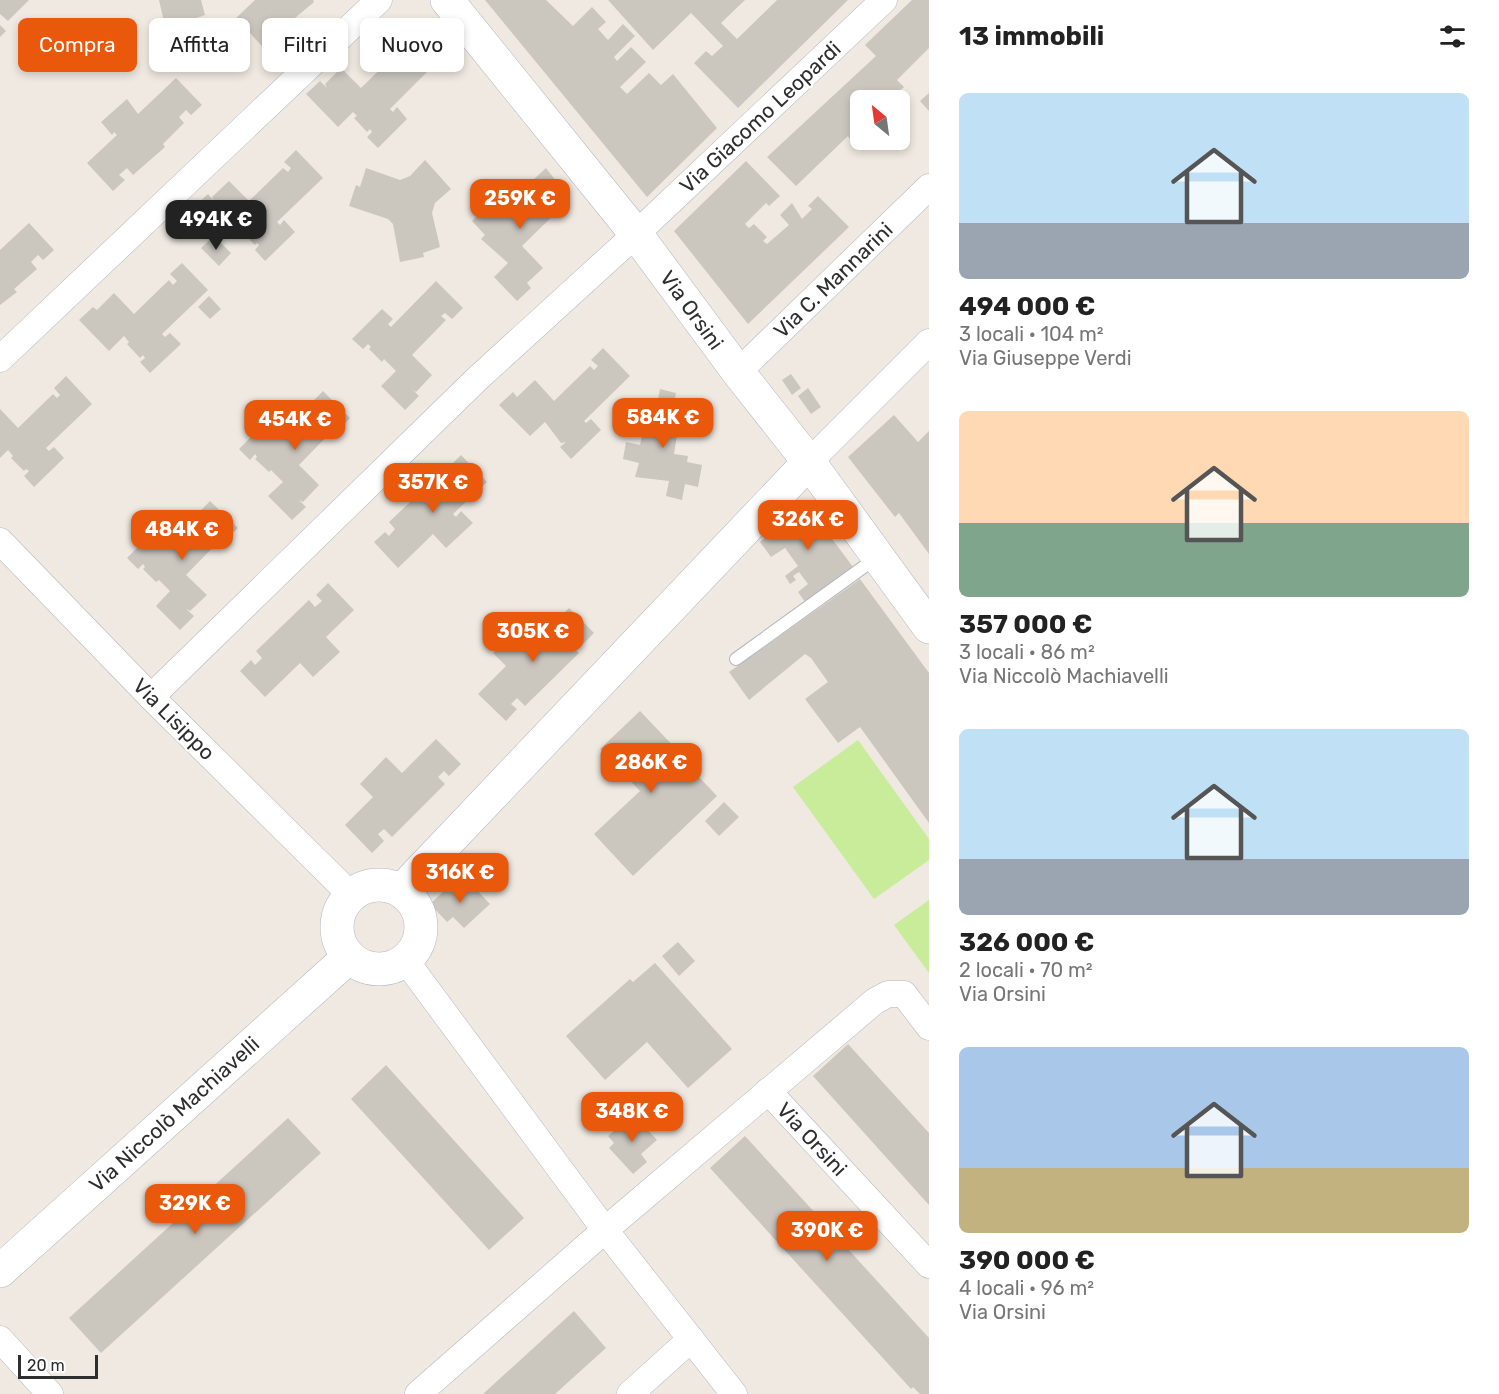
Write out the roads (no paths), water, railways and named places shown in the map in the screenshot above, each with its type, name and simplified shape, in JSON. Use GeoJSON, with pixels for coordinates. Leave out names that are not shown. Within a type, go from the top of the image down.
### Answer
{"type":"FeatureCollection","features":[{"type":"Feature","properties":{"kind":"street"},"geometry":{"type":"LineString","coordinates":[[0,359],[379,0]]}},
{"type":"Feature","properties":{"kind":"street","name":"Via Orsini"},"geometry":{"type":"LineString","coordinates":[[447,0],[636,234],[738,372],[809,462],[929,627]]}},
{"type":"Feature","properties":{"kind":"street","name":"Via Giacomo Leopardi"},"geometry":{"type":"LineString","coordinates":[[151,697],[478,378],[636,234],[884,0]]}},
{"type":"Feature","properties":{"kind":"street","name":"Via C. Mannarini"},"geometry":{"type":"LineString","coordinates":[[738,372],[929,187]]}},
{"type":"Feature","properties":{"kind":"street"},"geometry":{"type":"LineString","coordinates":[[401,891],[809,462],[929,342]]}},
{"type":"Feature","properties":{"kind":"street","name":"Via Lisippo"},"geometry":{"type":"LineString","coordinates":[[0,541],[151,697],[351,895]]}},
{"type":"Feature","properties":{"kind":"street"},"geometry":{"type":"LineString","coordinates":[[375,885],[389,886],[401,891],[412,900],[419,911],[422,924],[415,951],[406,961],[394,967],[380,970],[366,968],[349,957],[338,939],[336,928],[341,908],[351,895],[375,885]]}},
{"type":"Feature","properties":{"kind":"street","name":"Via Niccolò Machiavelli"},"geometry":{"type":"LineString","coordinates":[[0,1271],[349,957]]}},
{"type":"Feature","properties":{"kind":"street"},"geometry":{"type":"LineString","coordinates":[[406,961],[605,1230],[734,1394]]}},
{"type":"Feature","properties":{"kind":"street"},"geometry":{"type":"LineString","coordinates":[[418,1394],[605,1230],[874,1001],[888,994],[904,994],[929,1027]]}},
{"type":"Feature","properties":{"kind":"street","name":"Via Orsini"},"geometry":{"type":"LineString","coordinates":[[768,1092],[929,1265]]}},
{"type":"Feature","properties":{"kind":"street"},"geometry":{"type":"LineString","coordinates":[[0,1339],[50,1394]]}},
{"type":"Feature","properties":{"kind":"street"},"geometry":{"type":"LineString","coordinates":[[630,1394],[691,1339]]}},
{"type":"Feature","properties":{"kind":"lane"},"geometry":{"type":"LineString","coordinates":[[736,659],[878,557]]}}]}
